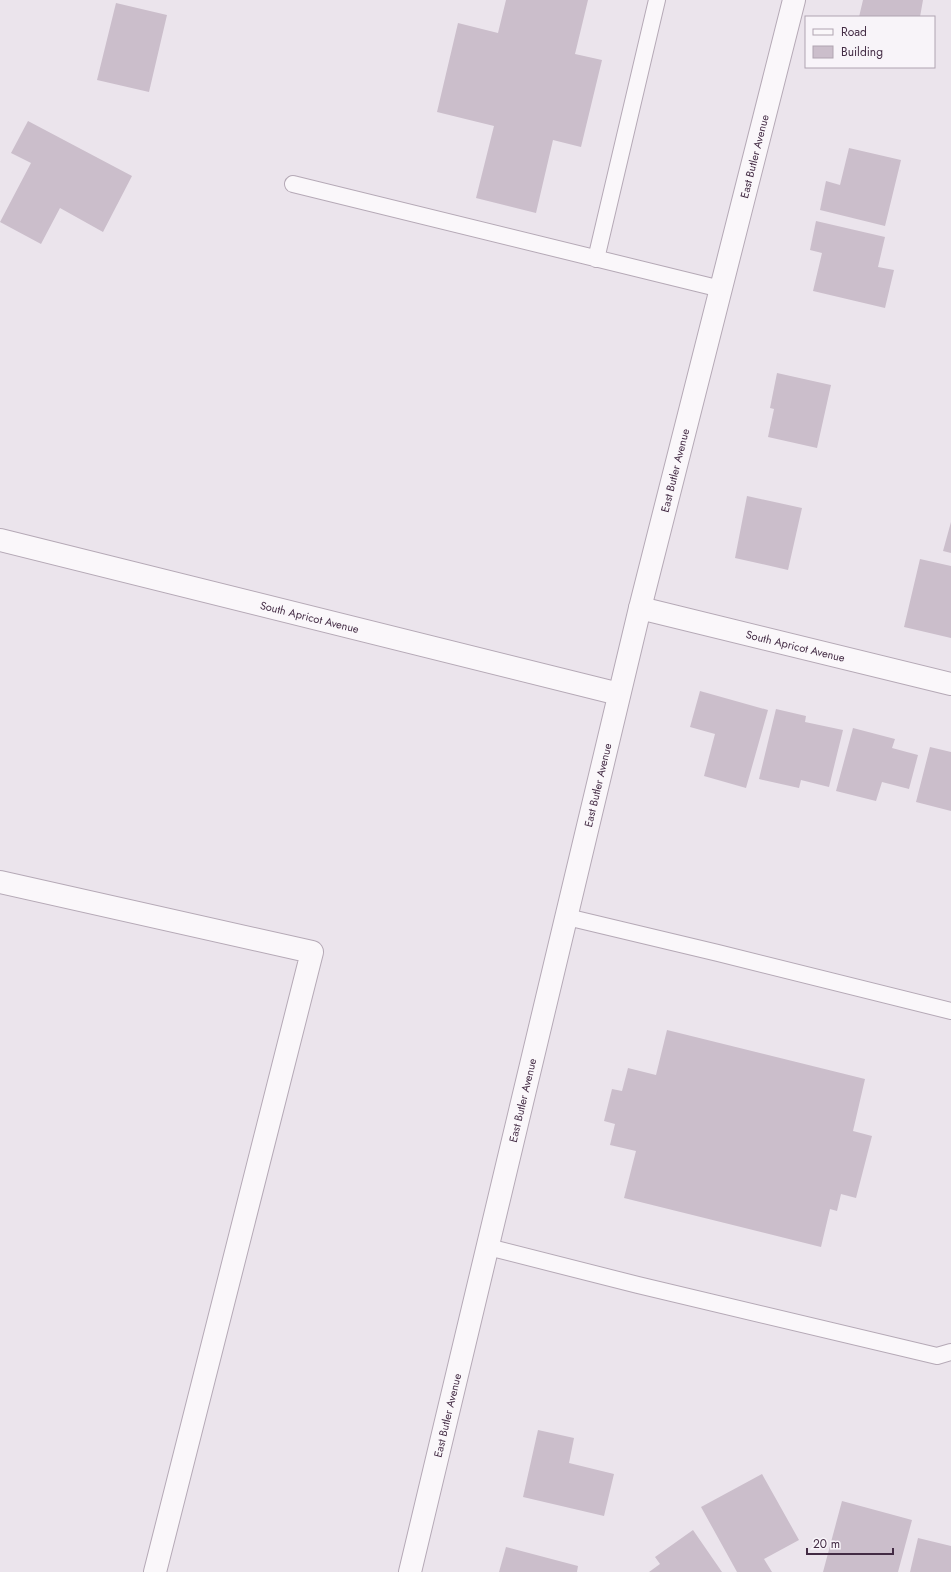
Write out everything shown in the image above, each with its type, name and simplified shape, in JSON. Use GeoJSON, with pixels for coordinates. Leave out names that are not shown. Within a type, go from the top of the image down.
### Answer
{"type":"FeatureCollection","features":[{"type":"Feature","properties":{"kind":"street","name":"East Butler Avenue"},"geometry":{"type":"LineString","coordinates":[[410,1572],[640,608],[793,0]]}},
{"type":"Feature","properties":{"kind":"street","name":"South Apricot Avenue"},"geometry":{"type":"LineString","coordinates":[[0,540],[620,694]]}},
{"type":"Feature","properties":{"kind":"street","name":"South Apricot Avenue"},"geometry":{"type":"LineString","coordinates":[[640,608],[951,684]]}},
{"type":"Feature","properties":{"kind":"street"},"geometry":{"type":"LineString","coordinates":[[0,882],[312,952],[155,1572]]}},
{"type":"Feature","properties":{"kind":"lane"},"geometry":{"type":"LineString","coordinates":[[596,259],[657,0]]}},
{"type":"Feature","properties":{"kind":"lane"},"geometry":{"type":"LineString","coordinates":[[292,184],[721,289]]}},
{"type":"Feature","properties":{"kind":"lane"},"geometry":{"type":"LineString","coordinates":[[567,917],[951,1011]]}},
{"type":"Feature","properties":{"kind":"lane"},"geometry":{"type":"LineString","coordinates":[[488,1247],[638,1285],[937,1356],[951,1352]]}},
{"type":"Feature","properties":{"kind":"building"},"geometry":{"type":"Polygon","coordinates":[[[506,0],[588,0],[575,54],[602,60],[581,147],[553,140],[536,213],[476,198],[494,126],[437,112],[458,23],[498,33],[506,0]]]}},
{"type":"Feature","properties":{"kind":"building"},"geometry":{"type":"Polygon","coordinates":[[[863,0],[923,0],[920,16],[859,16],[863,0]]]}},
{"type":"Feature","properties":{"kind":"building"},"geometry":{"type":"Polygon","coordinates":[[[116,3],[167,15],[149,92],[97,80],[116,3]]]}},
{"type":"Feature","properties":{"kind":"building"},"geometry":{"type":"Polygon","coordinates":[[[28,121],[132,176],[103,232],[60,208],[41,244],[0,222],[31,163],[11,153],[28,121]]]}},
{"type":"Feature","properties":{"kind":"building"},"geometry":{"type":"Polygon","coordinates":[[[849,148],[901,160],[885,226],[820,210],[826,181],[840,185],[849,148]]]}},
{"type":"Feature","properties":{"kind":"building"},"geometry":{"type":"Polygon","coordinates":[[[816,221],[885,237],[878,267],[894,270],[885,308],[813,291],[822,253],[810,250],[816,221]]]}},
{"type":"Feature","properties":{"kind":"building"},"geometry":{"type":"Polygon","coordinates":[[[777,373],[831,385],[817,448],[768,437],[774,409],[770,408],[777,373]]]}},
{"type":"Feature","properties":{"kind":"building"},"geometry":{"type":"Polygon","coordinates":[[[747,496],[802,508],[788,570],[735,558],[747,496]]]}},
{"type":"Feature","properties":{"kind":"building"},"geometry":{"type":"Polygon","coordinates":[[[951,522],[951,553],[943,551],[951,522]]]}},
{"type":"Feature","properties":{"kind":"building"},"geometry":{"type":"Polygon","coordinates":[[[920,559],[951,566],[951,638],[904,627],[920,559]]]}},
{"type":"Feature","properties":{"kind":"building"},"geometry":{"type":"Polygon","coordinates":[[[700,691],[768,710],[746,788],[704,776],[715,734],[690,727],[700,691]]]}},
{"type":"Feature","properties":{"kind":"building"},"geometry":{"type":"Polygon","coordinates":[[[776,709],[806,716],[805,722],[843,730],[829,787],[801,780],[799,788],[759,779],[776,709]]]}},
{"type":"Feature","properties":{"kind":"building"},"geometry":{"type":"Polygon","coordinates":[[[853,728],[895,739],[892,748],[918,755],[909,789],[882,782],[876,801],[836,791],[853,728]]]}},
{"type":"Feature","properties":{"kind":"building"},"geometry":{"type":"Polygon","coordinates":[[[930,747],[951,752],[951,811],[916,802],[930,747]]]}},
{"type":"Feature","properties":{"kind":"building"},"geometry":{"type":"Polygon","coordinates":[[[667,1030],[865,1079],[853,1131],[872,1136],[856,1198],[841,1194],[837,1211],[830,1209],[821,1247],[624,1198],[636,1151],[610,1145],[615,1124],[604,1121],[612,1089],[622,1091],[628,1068],[656,1075],[667,1030]]]}},
{"type":"Feature","properties":{"kind":"building"},"geometry":{"type":"Polygon","coordinates":[[[538,1430],[574,1438],[569,1463],[614,1474],[604,1516],[523,1497],[538,1430]]]}},
{"type":"Feature","properties":{"kind":"building"},"geometry":{"type":"Polygon","coordinates":[[[762,1474],[799,1540],[764,1559],[772,1572],[737,1572],[701,1507],[762,1474]]]}},
{"type":"Feature","properties":{"kind":"building"},"geometry":{"type":"Polygon","coordinates":[[[842,1501],[912,1520],[898,1572],[823,1572],[842,1501]]]}},
{"type":"Feature","properties":{"kind":"building"},"geometry":{"type":"Polygon","coordinates":[[[693,1530],[722,1572],[649,1572],[660,1564],[655,1557],[693,1530]]]}},
{"type":"Feature","properties":{"kind":"building"},"geometry":{"type":"Polygon","coordinates":[[[918,1538],[951,1546],[951,1572],[910,1572],[918,1538]]]}},
{"type":"Feature","properties":{"kind":"building"},"geometry":{"type":"Polygon","coordinates":[[[506,1547],[578,1566],[577,1572],[499,1572],[506,1547]]]}}]}
